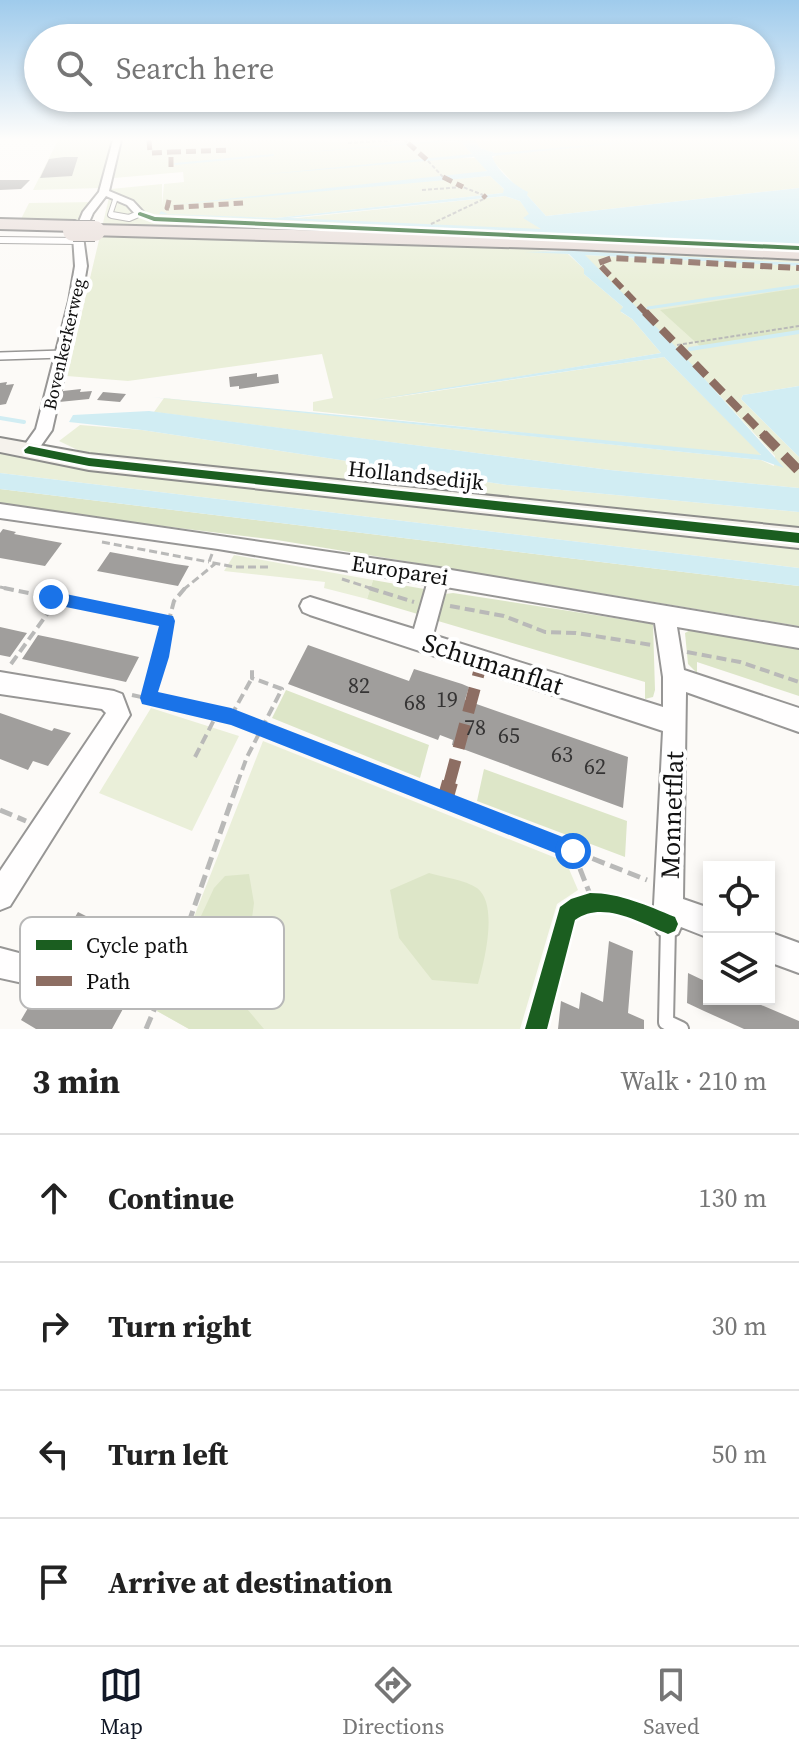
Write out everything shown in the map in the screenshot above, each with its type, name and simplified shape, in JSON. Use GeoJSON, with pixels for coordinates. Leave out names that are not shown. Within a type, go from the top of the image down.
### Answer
{"type":"FeatureCollection","features":[{"type":"Feature","properties":{"kind":"highway"},"geometry":{"type":"LineString","coordinates":[[0,227],[75,233],[96,229],[429,231],[566,242],[799,253]]}},
{"type":"Feature","properties":{"kind":"street","name":"Bovenkerkerweg"},"geometry":{"type":"LineString","coordinates":[[29,450],[44,430],[80,282],[75,233],[105,188]]}},
{"type":"Feature","properties":{"kind":"street"},"geometry":{"type":"LineString","coordinates":[[104,192],[130,203],[140,214]]}},
{"type":"Feature","properties":{"kind":"street","name":"Hollandsedijk"},"geometry":{"type":"LineString","coordinates":[[0,445],[89,462],[799,538]]}},
{"type":"Feature","properties":{"kind":"street","name":"Europarei"},"geometry":{"type":"LineString","coordinates":[[0,511],[439,576],[665,618],[799,638]]}},
{"type":"Feature","properties":{"kind":"street"},"geometry":{"type":"LineString","coordinates":[[421,641],[439,576]]}},
{"type":"Feature","properties":{"kind":"street","name":"Schumanflat"},"geometry":{"type":"LineString","coordinates":[[310,606],[675,723]]}},
{"type":"Feature","properties":{"kind":"street","name":"Monnetflat"},"geometry":{"type":"LineString","coordinates":[[665,618],[674,677],[675,723],[668,907],[703,921]]}},
{"type":"Feature","properties":{"kind":"street"},"geometry":{"type":"LineString","coordinates":[[0,896],[118,715],[114,702],[4,676]]}},
{"type":"Feature","properties":{"kind":"street"},"geometry":{"type":"LineString","coordinates":[[674,677],[799,720]]}},
{"type":"Feature","properties":{"kind":"street"},"geometry":{"type":"LineString","coordinates":[[775,949],[799,958]]}},
{"type":"Feature","properties":{"kind":"lane"},"geometry":{"type":"LineString","coordinates":[[116,197],[110,215],[129,218],[140,214]]}},
{"type":"Feature","properties":{"kind":"lane"},"geometry":{"type":"LineString","coordinates":[[0,240],[75,233]]}},
{"type":"Feature","properties":{"kind":"lane"},"geometry":{"type":"LineString","coordinates":[[0,356],[63,354]]}},
{"type":"Feature","properties":{"kind":"lane","name":"Monnetflat"},"geometry":{"type":"LineString","coordinates":[[668,907],[666,1022],[681,1029]]}},
{"type":"Feature","properties":{"kind":"path"},"geometry":{"type":"LineString","coordinates":[[422,190],[449,188]]}},
{"type":"Feature","properties":{"kind":"path"},"geometry":{"type":"LineString","coordinates":[[429,231],[485,196],[465,188]]}},
{"type":"Feature","properties":{"kind":"path"},"geometry":{"type":"LineString","coordinates":[[677,345],[799,326]]}},
{"type":"Feature","properties":{"kind":"path"},"geometry":{"type":"LineString","coordinates":[[90,540],[209,562]]}},
{"type":"Feature","properties":{"kind":"path"},"geometry":{"type":"LineString","coordinates":[[148,698],[168,621],[181,591],[216,563]]}},
{"type":"Feature","properties":{"kind":"path"},"geometry":{"type":"LineString","coordinates":[[0,587],[168,621]]}},
{"type":"Feature","properties":{"kind":"path"},"geometry":{"type":"LineString","coordinates":[[4,676],[58,599]]}},
{"type":"Feature","properties":{"kind":"path"},"geometry":{"type":"LineString","coordinates":[[668,649],[740,662],[799,682]]}},
{"type":"Feature","properties":{"kind":"path"},"geometry":{"type":"LineString","coordinates":[[231,717],[252,678],[252,668]]}},
{"type":"Feature","properties":{"kind":"path"},"geometry":{"type":"LineString","coordinates":[[191,917],[224,829],[240,774],[282,689],[252,678]]}},
{"type":"Feature","properties":{"kind":"path"},"geometry":{"type":"LineString","coordinates":[[122,693],[231,717],[262,728],[573,851],[668,907]]}},
{"type":"Feature","properties":{"kind":"path"},"geometry":{"type":"LineString","coordinates":[[195,757],[217,714]]}},
{"type":"Feature","properties":{"kind":"path"},"geometry":{"type":"LineString","coordinates":[[0,810],[44,830]]}},
{"type":"Feature","properties":{"kind":"path"},"geometry":{"type":"LineString","coordinates":[[573,851],[593,902]]}},
{"type":"Feature","properties":{"kind":"path"},"geometry":{"type":"LineString","coordinates":[[575,907],[600,900],[614,905]]}},
{"type":"Feature","properties":{"kind":"path"},"geometry":{"type":"LineString","coordinates":[[146,1029],[154,1009]]}},
{"type":"Feature","properties":{"kind":"green space"},"geometry":{"type":"Polygon","coordinates":[[[34,188],[100,188],[33,190],[34,188]]]}},
{"type":"Feature","properties":{"kind":"green space"},"geometry":{"type":"Polygon","coordinates":[[[162,188],[162,206],[164,188],[503,188],[503,193],[276,218],[165,215],[287,219],[505,196],[520,201],[530,214],[528,217],[552,233],[570,251],[538,250],[568,254],[584,269],[584,274],[623,307],[621,312],[632,319],[661,353],[377,400],[664,357],[761,454],[757,457],[313,411],[313,402],[333,398],[322,354],[128,381],[67,376],[111,189],[162,188]]]}},
{"type":"Feature","properties":{"kind":"green space"},"geometry":{"type":"Polygon","coordinates":[[[519,188],[799,188],[546,216],[527,192],[519,188]]]}},
{"type":"Feature","properties":{"kind":"green space"},"geometry":{"type":"Polygon","coordinates":[[[97,202],[91,221],[21,219],[29,203],[97,202]]]}},
{"type":"Feature","properties":{"kind":"green space"},"geometry":{"type":"Polygon","coordinates":[[[559,233],[799,244],[799,247],[561,235],[559,233]]]}},
{"type":"Feature","properties":{"kind":"green space"},"geometry":{"type":"Polygon","coordinates":[[[574,248],[799,259],[799,263],[577,251],[574,248]]]}},
{"type":"Feature","properties":{"kind":"green space"},"geometry":{"type":"Polygon","coordinates":[[[584,255],[799,266],[799,288],[750,297],[702,348],[799,333],[799,386],[743,395],[741,399],[799,457],[799,488],[610,470],[154,412],[164,398],[761,460],[774,466],[775,456],[677,349],[584,255]]]}},
{"type":"Feature","properties":{"kind":"green space"},"geometry":{"type":"Polygon","coordinates":[[[799,288],[799,333],[702,348],[660,310],[799,288]]]}},
{"type":"Feature","properties":{"kind":"green space"},"geometry":{"type":"Polygon","coordinates":[[[80,425],[142,430],[507,485],[799,512],[799,530],[84,453],[59,441],[80,425]]]}},
{"type":"Feature","properties":{"kind":"green space"},"geometry":{"type":"Polygon","coordinates":[[[0,448],[799,544],[799,568],[0,473],[0,448]]]}},
{"type":"Feature","properties":{"kind":"green space"},"geometry":{"type":"Polygon","coordinates":[[[0,489],[799,586],[799,626],[277,540],[0,506],[0,489]]]}},
{"type":"Feature","properties":{"kind":"green space"},"geometry":{"type":"Polygon","coordinates":[[[234,555],[373,580],[367,599],[324,588],[325,582],[224,571],[234,555]]]}},
{"type":"Feature","properties":{"kind":"green space"},"geometry":{"type":"Polygon","coordinates":[[[373,580],[430,590],[421,615],[367,599],[373,580]]]}},
{"type":"Feature","properties":{"kind":"green space"},"geometry":{"type":"Polygon","coordinates":[[[445,594],[653,624],[653,697],[645,699],[645,682],[438,621],[445,594]]]}},
{"type":"Feature","properties":{"kind":"green space"},"geometry":{"type":"Polygon","coordinates":[[[692,629],[799,649],[799,696],[697,662],[697,673],[688,664],[685,633],[692,629]]]}},
{"type":"Feature","properties":{"kind":"green space"},"geometry":{"type":"Polygon","coordinates":[[[286,690],[429,745],[420,778],[272,718],[286,690]]]}},
{"type":"Feature","properties":{"kind":"green space"},"geometry":{"type":"Polygon","coordinates":[[[151,708],[239,736],[192,831],[99,793],[151,708]]]}},
{"type":"Feature","properties":{"kind":"green space"},"geometry":{"type":"Polygon","coordinates":[[[263,741],[566,862],[578,890],[557,904],[520,1029],[189,1029],[158,1009],[284,1009],[284,917],[194,917],[263,741]]]}},
{"type":"Feature","properties":{"kind":"green space"},"geometry":{"type":"Polygon","coordinates":[[[484,769],[627,821],[625,857],[477,801],[484,769]]]}},
{"type":"Feature","properties":{"kind":"green space"},"geometry":{"type":"Polygon","coordinates":[[[429,873],[466,883],[484,896],[489,920],[478,984],[432,980],[399,938],[390,890],[429,873]]]}},
{"type":"Feature","properties":{"kind":"green space"},"geometry":{"type":"Polygon","coordinates":[[[249,874],[254,903],[252,917],[201,917],[214,888],[225,876],[249,874]]]}},
{"type":"Feature","properties":{"kind":"green space"},"geometry":{"type":"Polygon","coordinates":[[[248,1009],[264,1029],[189,1029],[157,1011],[248,1009]]]}},
{"type":"Feature","properties":{"kind":"water"},"geometry":{"type":"Polygon","coordinates":[[[329,188],[358,188],[171,205],[329,188]]]}},
{"type":"Feature","properties":{"kind":"water"},"geometry":{"type":"Polygon","coordinates":[[[521,188],[528,192],[527,195],[546,216],[799,188],[799,244],[560,234],[577,251],[799,263],[799,266],[585,255],[678,349],[784,468],[761,460],[150,397],[761,455],[664,357],[372,400],[661,353],[632,319],[620,311],[623,307],[584,274],[584,269],[569,254],[524,252],[569,251],[552,233],[159,214],[161,211],[168,214],[276,218],[503,193],[504,189],[521,188]],[[505,196],[289,218],[541,229],[523,218],[529,214],[520,201],[505,196]]]}},
{"type":"Feature","properties":{"kind":"water"},"geometry":{"type":"Polygon","coordinates":[[[799,386],[799,457],[741,399],[743,395],[799,386]]]}},
{"type":"Feature","properties":{"kind":"water"},"geometry":{"type":"Polygon","coordinates":[[[149,411],[610,470],[799,488],[799,512],[507,485],[142,430],[69,422],[73,415],[149,411]]]}},
{"type":"Feature","properties":{"kind":"water"},"geometry":{"type":"Polygon","coordinates":[[[0,473],[799,568],[799,586],[0,489],[0,473]]]}},
{"type":"Feature","properties":{"kind":"building"},"geometry":{"type":"Polygon","coordinates":[[[257,373],[257,377],[278,374],[279,383],[239,389],[239,386],[230,387],[229,377],[257,373]]]}},
{"type":"Feature","properties":{"kind":"building"},"geometry":{"type":"Polygon","coordinates":[[[7,382],[6,385],[14,384],[6,404],[0,405],[0,383],[7,382]]]}},
{"type":"Feature","properties":{"kind":"building"},"geometry":{"type":"Polygon","coordinates":[[[81,389],[80,392],[92,391],[89,399],[59,402],[63,391],[81,389]]]}},
{"type":"Feature","properties":{"kind":"building"},"geometry":{"type":"Polygon","coordinates":[[[103,392],[126,394],[120,402],[97,400],[103,392]]]}},
{"type":"Feature","properties":{"kind":"building"},"geometry":{"type":"Polygon","coordinates":[[[3,529],[62,543],[45,566],[0,558],[0,533],[3,529]]]}},
{"type":"Feature","properties":{"kind":"building"},"geometry":{"type":"Polygon","coordinates":[[[110,552],[189,566],[178,586],[97,571],[110,552]]]}},
{"type":"Feature","properties":{"kind":"building"},"geometry":{"type":"Polygon","coordinates":[[[0,627],[27,633],[10,657],[0,655],[0,627]]]}},
{"type":"Feature","properties":{"kind":"building"},"geometry":{"type":"Polygon","coordinates":[[[38,635],[139,657],[126,682],[22,659],[38,635]]]}},
{"type":"Feature","properties":{"kind":"building"},"geometry":{"type":"Polygon","coordinates":[[[308,645],[409,681],[414,669],[462,684],[469,687],[465,700],[628,757],[623,808],[452,745],[453,740],[440,735],[438,740],[288,684],[308,645]]]}},
{"type":"Feature","properties":{"kind":"building"},"geometry":{"type":"Polygon","coordinates":[[[0,713],[52,731],[54,728],[71,733],[48,766],[33,761],[28,770],[0,759],[0,713]]]}},
{"type":"Feature","properties":{"kind":"building"},"geometry":{"type":"Polygon","coordinates":[[[609,941],[633,951],[628,1013],[644,1020],[644,1029],[558,1029],[561,1001],[579,1009],[581,992],[603,1002],[609,941]]]}},
{"type":"Feature","properties":{"kind":"building"},"geometry":{"type":"Polygon","coordinates":[[[688,973],[703,980],[703,1005],[761,1005],[799,1021],[799,1029],[744,1029],[687,1003],[688,973]]]}},
{"type":"Feature","properties":{"kind":"building"},"geometry":{"type":"Polygon","coordinates":[[[27,1009],[123,1009],[112,1029],[36,1029],[21,1020],[27,1009]]]}},
{"type":"Feature","properties":{"kind":"waterway"},"geometry":{"type":"LineString","coordinates":[[648,308],[799,286]]}},
{"type":"Feature","properties":{"kind":"waterway"},"geometry":{"type":"LineString","coordinates":[[690,349],[799,332]]}},
{"type":"Feature","properties":{"kind":"waterway"},"geometry":{"type":"LineString","coordinates":[[0,418],[24,422]]}},
{"type":"Feature","properties":{"kind":"marked path"},"geometry":{"type":"LineString","coordinates":[[483,195],[486,198]]}},
{"type":"Feature","properties":{"kind":"marked path"},"geometry":{"type":"LineString","coordinates":[[169,200],[167,208],[243,203]]}},
{"type":"Feature","properties":{"kind":"marked path"},"geometry":{"type":"LineString","coordinates":[[799,268],[612,258],[598,263],[799,471]]}},
{"type":"Feature","properties":{"kind":"marked path"},"geometry":{"type":"LineString","coordinates":[[445,800],[482,661]]}},
{"type":"Feature","properties":{"kind":"cycle path"},"geometry":{"type":"LineString","coordinates":[[140,214],[154,219],[799,248]]}},
{"type":"Feature","properties":{"kind":"cycle path"},"geometry":{"type":"LineString","coordinates":[[29,450],[89,462],[799,538]]}},
{"type":"Feature","properties":{"kind":"cycle path"},"geometry":{"type":"LineString","coordinates":[[536,1029],[567,914],[578,906],[603,902],[668,924]]}},
{"type":"Feature","properties":{"kind":"route"},"geometry":{"type":"LineString","coordinates":[[51,597],[168,621],[148,698],[231,717],[573,851]]}}]}
